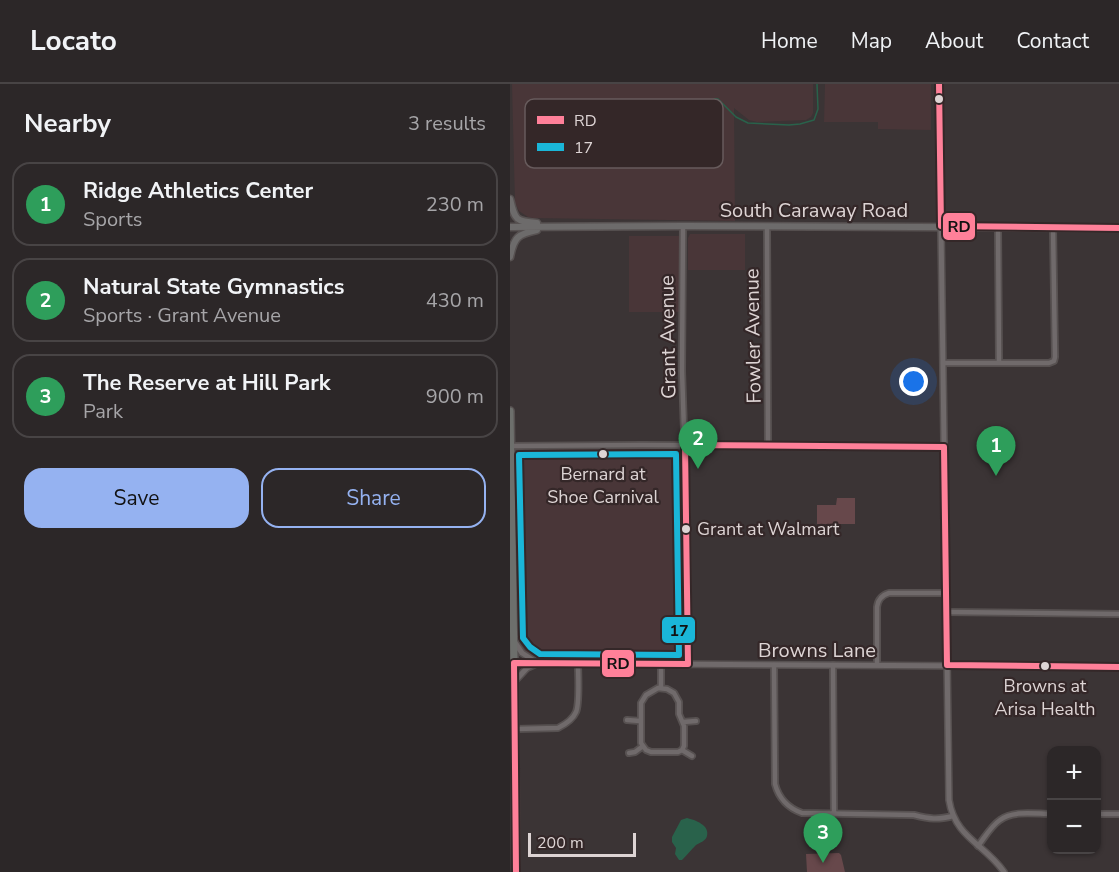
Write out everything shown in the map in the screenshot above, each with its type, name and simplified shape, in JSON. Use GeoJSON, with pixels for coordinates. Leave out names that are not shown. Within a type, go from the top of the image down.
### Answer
{"type":"FeatureCollection","features":[{"type":"Feature","properties":{"kind":"main road"},"geometry":{"type":"LineString","coordinates":[[510,200],[514,216],[519,220],[552,227]]}},
{"type":"Feature","properties":{"kind":"main road","name":"South Caraway Road"},"geometry":{"type":"LineString","coordinates":[[510,227],[1053,226],[1119,228]]}},
{"type":"Feature","properties":{"kind":"main road"},"geometry":{"type":"LineString","coordinates":[[510,257],[513,243],[519,236],[552,227]]}},
{"type":"Feature","properties":{"kind":"main road"},"geometry":{"type":"LineString","coordinates":[[510,411],[515,729],[513,783],[516,872]]}},
{"type":"Feature","properties":{"kind":"street"},"geometry":{"type":"LineString","coordinates":[[939,84],[949,800],[953,816],[962,830],[992,856],[1004,872]]}},
{"type":"Feature","properties":{"kind":"street","name":"Grant Avenue"},"geometry":{"type":"LineString","coordinates":[[683,226],[682,371],[688,664]]}},
{"type":"Feature","properties":{"kind":"street"},"geometry":{"type":"LineString","coordinates":[[998,226],[999,362]]}},
{"type":"Feature","properties":{"kind":"street"},"geometry":{"type":"LineString","coordinates":[[943,363],[1049,363],[1055,359],[1053,226]]}},
{"type":"Feature","properties":{"kind":"street","name":"Fowler Avenue"},"geometry":{"type":"LineString","coordinates":[[767,227],[768,446]]}},
{"type":"Feature","properties":{"kind":"street"},"geometry":{"type":"LineString","coordinates":[[511,448],[944,447]]}},
{"type":"Feature","properties":{"kind":"street"},"geometry":{"type":"LineString","coordinates":[[877,665],[879,599],[890,593],[946,593]]}},
{"type":"Feature","properties":{"kind":"street"},"geometry":{"type":"LineString","coordinates":[[946,612],[1119,614]]}},
{"type":"Feature","properties":{"kind":"street"},"geometry":{"type":"LineString","coordinates":[[514,641],[522,653],[538,663]]}},
{"type":"Feature","properties":{"kind":"street","name":"Browns Lane"},"geometry":{"type":"LineString","coordinates":[[514,663],[1119,667]]}},
{"type":"Feature","properties":{"kind":"street"},"geometry":{"type":"LineString","coordinates":[[514,682],[526,669],[538,663]]}},
{"type":"Feature","properties":{"kind":"street"},"geometry":{"type":"LineString","coordinates":[[515,729],[558,728],[573,717],[578,707],[578,663]]}},
{"type":"Feature","properties":{"kind":"street"},"geometry":{"type":"LineString","coordinates":[[661,664],[661,688]]}},
{"type":"Feature","properties":{"kind":"street"},"geometry":{"type":"LineString","coordinates":[[774,665],[775,784],[786,804],[793,810],[802,813],[914,815],[931,819],[953,816]]}},
{"type":"Feature","properties":{"kind":"street"},"geometry":{"type":"LineString","coordinates":[[833,665],[834,814]]}},
{"type":"Feature","properties":{"kind":"street"},"geometry":{"type":"LineString","coordinates":[[667,689],[676,696],[683,722],[684,746],[682,750],[651,752],[643,746],[640,706],[651,691],[667,689]]}},
{"type":"Feature","properties":{"kind":"street"},"geometry":{"type":"LineString","coordinates":[[627,720],[640,721]]}},
{"type":"Feature","properties":{"kind":"street"},"geometry":{"type":"LineString","coordinates":[[683,722],[696,721]]}},
{"type":"Feature","properties":{"kind":"street"},"geometry":{"type":"LineString","coordinates":[[629,753],[643,746]]}},
{"type":"Feature","properties":{"kind":"street"},"geometry":{"type":"LineString","coordinates":[[682,750],[692,756]]}},
{"type":"Feature","properties":{"kind":"street"},"geometry":{"type":"LineString","coordinates":[[978,846],[993,825],[1005,817],[1016,814],[1047,814]]}},
{"type":"Feature","properties":{"kind":"street"},"geometry":{"type":"LineString","coordinates":[[1101,814],[1119,814]]}},
{"type":"Feature","properties":{"kind":"shaded area"},"geometry":{"type":"Polygon","coordinates":[[[512,84],[813,84],[813,113],[806,120],[757,122],[749,120],[734,108],[735,221],[533,218],[519,211],[515,203],[512,84]]]}},
{"type":"Feature","properties":{"kind":"shaded area"},"geometry":{"type":"Polygon","coordinates":[[[825,84],[931,84],[931,130],[878,129],[878,122],[824,122],[825,84]]]}},
{"type":"Feature","properties":{"kind":"shaded area"},"geometry":{"type":"Polygon","coordinates":[[[690,234],[745,234],[745,270],[688,270],[690,234]]]}},
{"type":"Feature","properties":{"kind":"shaded area"},"geometry":{"type":"Polygon","coordinates":[[[629,236],[680,236],[680,312],[629,312],[629,236]]]}},
{"type":"Feature","properties":{"kind":"shaded area"},"geometry":{"type":"Polygon","coordinates":[[[516,448],[671,448],[671,471],[681,530],[680,645],[678,653],[523,654],[516,448]]]}},
{"type":"Feature","properties":{"kind":"shaded area"},"geometry":{"type":"Polygon","coordinates":[[[837,498],[855,498],[855,524],[817,524],[817,505],[836,505],[837,498]]]}},
{"type":"Feature","properties":{"kind":"shaded area"},"geometry":{"type":"Polygon","coordinates":[[[687,818],[704,826],[707,836],[682,860],[679,860],[675,854],[676,848],[672,837],[681,820],[687,818]]]}},
{"type":"Feature","properties":{"kind":"shaded area"},"geometry":{"type":"Polygon","coordinates":[[[839,853],[845,872],[807,872],[806,854],[839,853]]]}},
{"type":"Feature","properties":{"kind":"waterway"},"geometry":{"type":"LineString","coordinates":[[723,104],[736,117],[748,123],[800,124],[814,120],[818,109],[817,84]]}},
{"type":"Feature","properties":{"kind":"transit line","name":"RD"},"geometry":{"type":"LineString","coordinates":[[939,84],[941,226],[1119,228]]}},
{"type":"Feature","properties":{"kind":"transit line","name":"RD"},"geometry":{"type":"LineString","coordinates":[[516,872],[514,663],[688,664],[685,445],[944,447],[947,665],[1119,667]]}},
{"type":"Feature","properties":{"kind":"transit line","name":"17"},"geometry":{"type":"LineString","coordinates":[[676,454],[679,655],[540,654],[530,647],[523,638],[519,455],[676,454]]}},
{"type":"Feature","properties":{"kind":"place","name":"Bernard at Shoe Carnival"},"geometry":{"type":"Point","coordinates":[603,454]}},
{"type":"Feature","properties":{"kind":"place","name":"Natural State Gymnastics"},"geometry":{"type":"Point","coordinates":[698,469]}},
{"type":"Feature","properties":{"kind":"place","name":"Ridge Athletics Center"},"geometry":{"type":"Point","coordinates":[996,476]}},
{"type":"Feature","properties":{"kind":"place","name":"Grant at Walmart"},"geometry":{"type":"Point","coordinates":[686,529]}},
{"type":"Feature","properties":{"kind":"place","name":"Browns at Arisa Health"},"geometry":{"type":"Point","coordinates":[1045,666]}},
{"type":"Feature","properties":{"kind":"place","name":"The Reserve at Hill Park"},"geometry":{"type":"Point","coordinates":[823,863]}}]}
